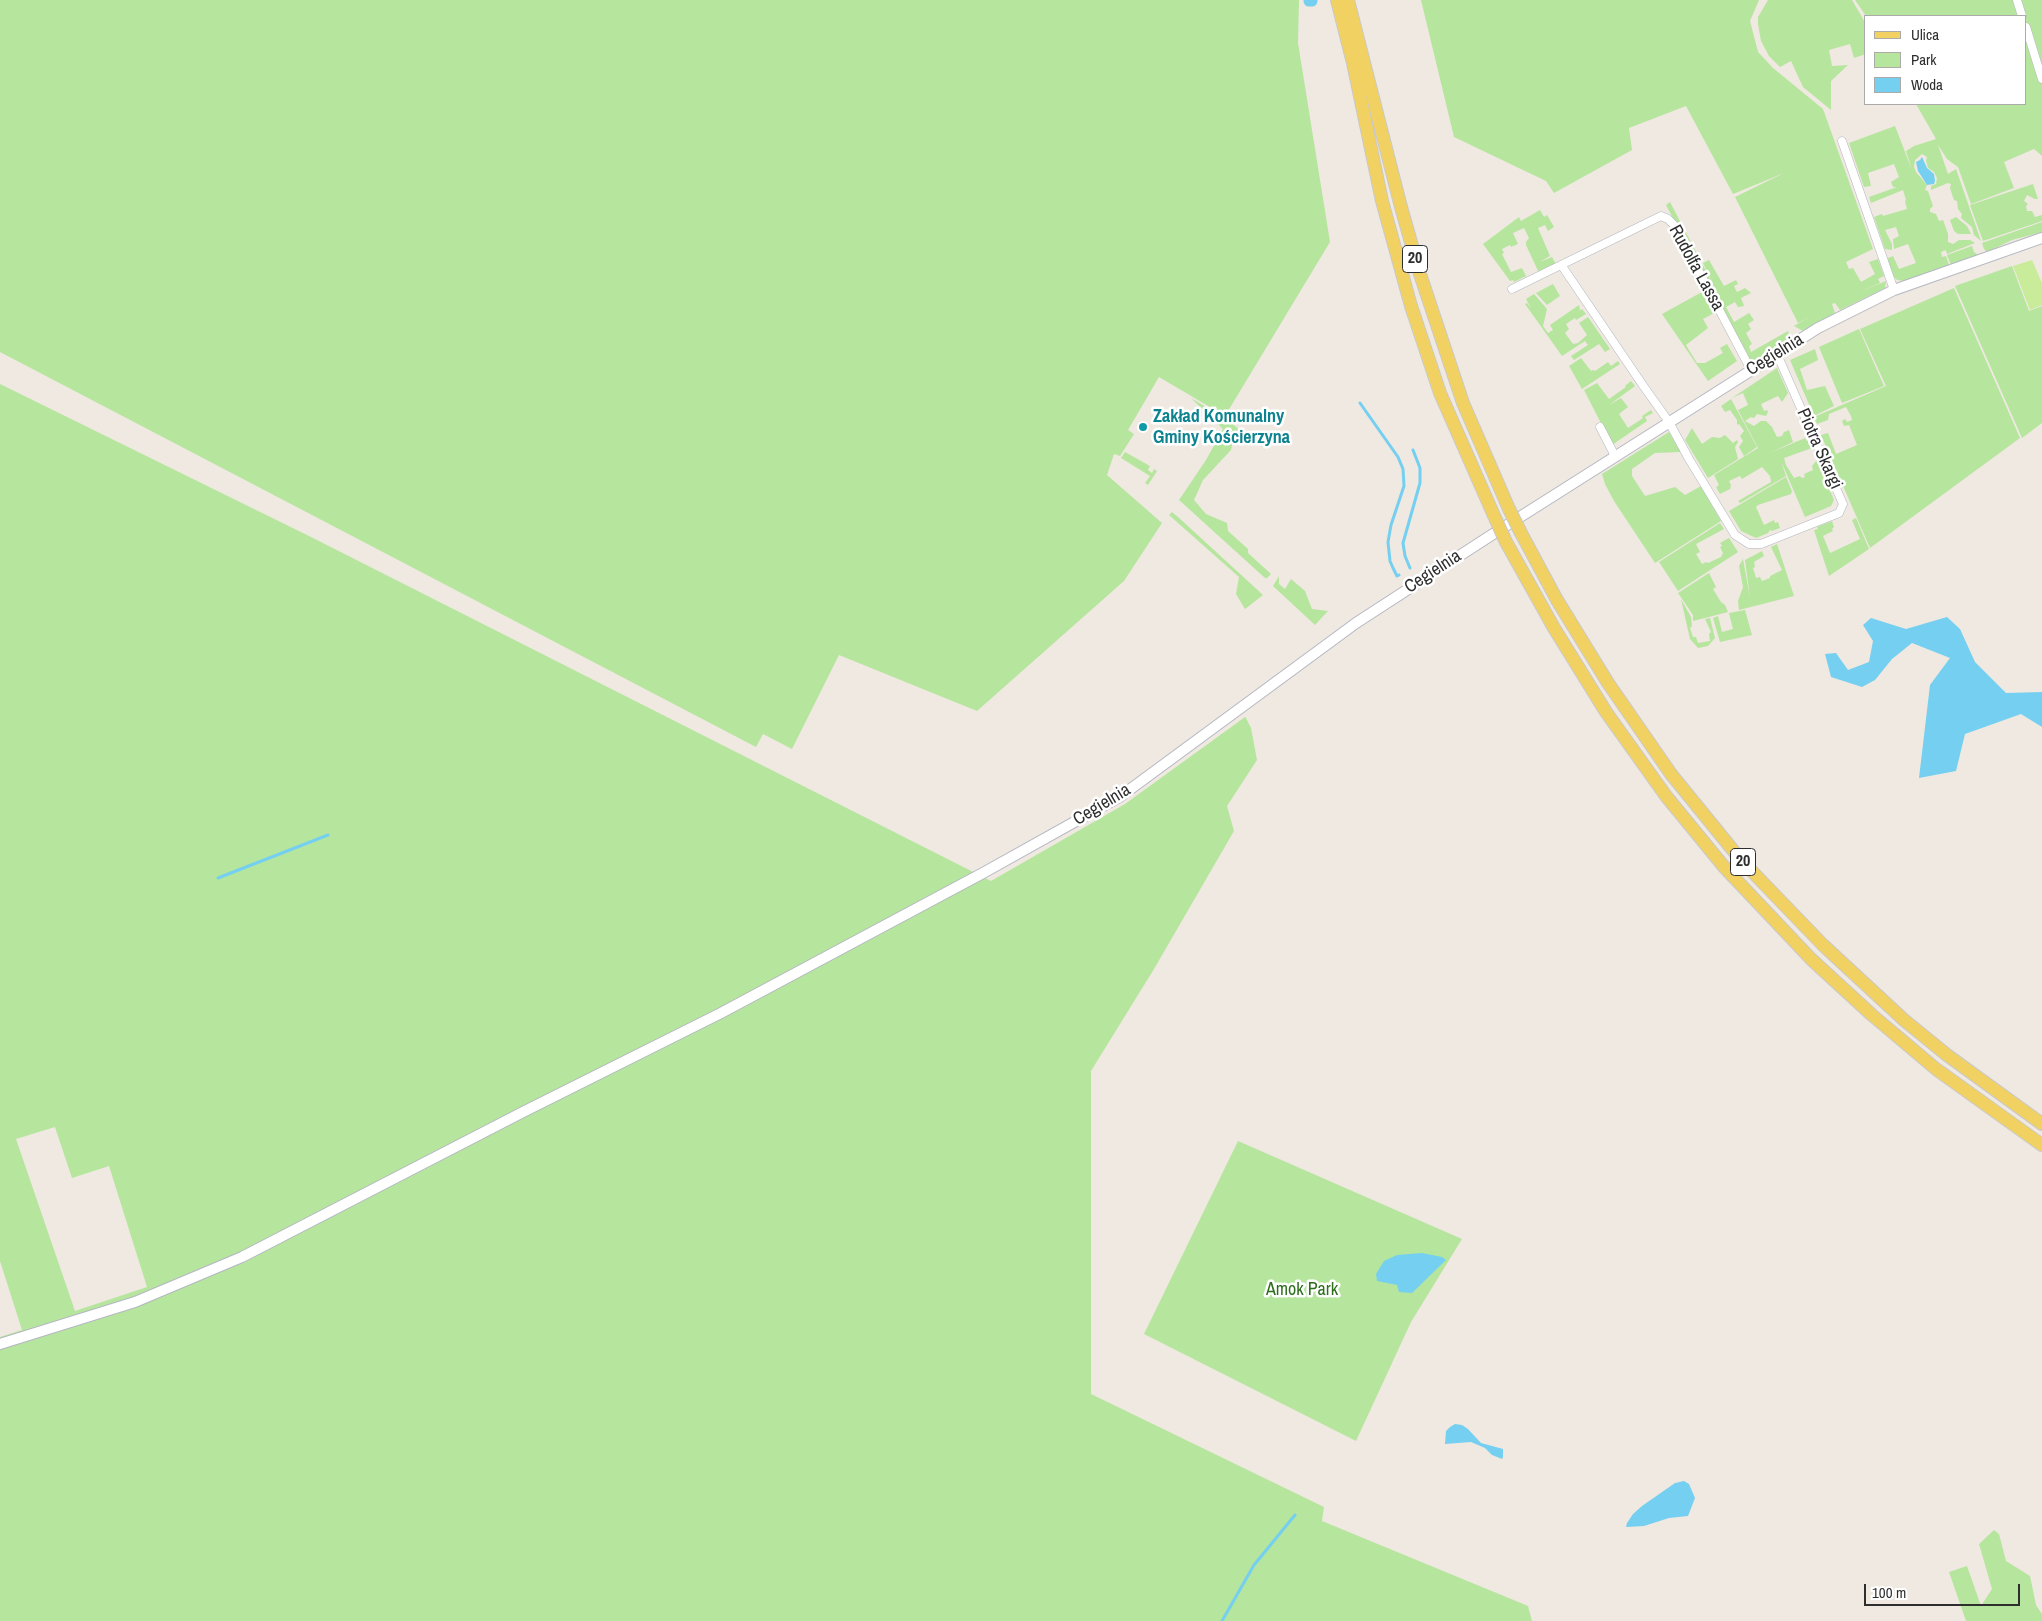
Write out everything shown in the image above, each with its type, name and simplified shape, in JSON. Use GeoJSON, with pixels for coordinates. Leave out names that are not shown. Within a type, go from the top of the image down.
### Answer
{"type":"FeatureCollection","features":[{"type":"Feature","properties":{"kind":"main road","name":"20"},"geometry":{"type":"LineString","coordinates":[[1337,0],[1355,72],[1382,201],[1411,306],[1440,393],[1506,542],[1554,628],[1602,705],[1666,796],[1725,868],[1804,952],[1872,1015],[1936,1069],[2042,1145]]}},
{"type":"Feature","properties":{"kind":"main road","name":"20"},"geometry":{"type":"LineString","coordinates":[[1348,0],[1401,207],[1425,291],[1463,403],[1521,533],[1568,619],[1613,690],[1671,774],[1736,854],[1823,945],[1904,1020],[1947,1055],[2042,1124]]}},
{"type":"Feature","properties":{"kind":"street"},"geometry":{"type":"LineString","coordinates":[[2017,0],[2022,15]]}},
{"type":"Feature","properties":{"kind":"street"},"geometry":{"type":"LineString","coordinates":[[2027,30],[2042,79]]}},
{"type":"Feature","properties":{"kind":"street"},"geometry":{"type":"LineString","coordinates":[[1842,141],[1894,290]]}},
{"type":"Feature","properties":{"kind":"street","name":"Rudolfa Lassa"},"geometry":{"type":"LineString","coordinates":[[1512,290],[1660,216],[1668,219],[1675,226],[1751,370]]}},
{"type":"Feature","properties":{"kind":"street","name":"Cegielnia"},"geometry":{"type":"LineString","coordinates":[[0,1344],[135,1302],[242,1257],[514,1117],[721,1014],[983,873],[1121,796],[1356,623],[1818,328],[1894,290],[2042,238]]}},
{"type":"Feature","properties":{"kind":"street"},"geometry":{"type":"LineString","coordinates":[[1562,266],[1669,422]]}},
{"type":"Feature","properties":{"kind":"street","name":"Piotra Skargi"},"geometry":{"type":"LineString","coordinates":[[1669,422],[1689,459],[1735,534],[1749,544],[1761,544],[1839,513],[1843,504],[1777,354]]}},
{"type":"Feature","properties":{"kind":"street"},"geometry":{"type":"LineString","coordinates":[[1600,427],[1615,456]]}},
{"type":"Feature","properties":{"kind":"green space"},"geometry":{"type":"Polygon","coordinates":[[[0,0],[1299,0],[1298,43],[1330,242],[1225,416],[1159,377],[1128,430],[1134,434],[1120,456],[1114,454],[1107,475],[1162,523],[1124,581],[977,711],[839,655],[792,749],[763,734],[756,747],[0,352],[0,0]]]}},
{"type":"Feature","properties":{"kind":"green space"},"geometry":{"type":"Polygon","coordinates":[[[1421,0],[1759,0],[1750,21],[1758,52],[1773,68],[1823,109],[1873,249],[1846,262],[1849,269],[1853,268],[1861,282],[1875,274],[1869,262],[1878,259],[1884,276],[1878,279],[1880,283],[1857,293],[1886,281],[1885,288],[1840,310],[1835,303],[1832,304],[1835,313],[1803,331],[1794,326],[1811,316],[1798,323],[1735,197],[1784,173],[1733,194],[1686,106],[1629,128],[1632,150],[1554,193],[1546,181],[1454,137],[1421,0]]]}},
{"type":"Feature","properties":{"kind":"green space"},"geometry":{"type":"Polygon","coordinates":[[[1768,0],[1852,0],[1864,21],[1864,55],[1854,58],[1850,44],[1829,50],[1832,66],[1848,65],[1831,81],[1831,110],[1803,87],[1791,61],[1780,67],[1769,56],[1761,41],[1758,17],[1768,0]]]}},
{"type":"Feature","properties":{"kind":"green space"},"geometry":{"type":"Polygon","coordinates":[[[1855,0],[2042,0],[2042,156],[2034,149],[2004,162],[2014,188],[1971,204],[1958,167],[1947,159],[1938,145],[1948,174],[1956,169],[1981,241],[1974,235],[1972,227],[1961,218],[1962,214],[1958,209],[1957,201],[1954,200],[1950,188],[1951,184],[1948,183],[1931,190],[1931,186],[1936,184],[1937,178],[1934,172],[1928,168],[1927,157],[1922,154],[1915,160],[1914,167],[1916,172],[1927,185],[1925,190],[1928,191],[1933,206],[1930,212],[1936,214],[1939,221],[1943,220],[1948,234],[1948,242],[1953,244],[1959,240],[1970,240],[1975,243],[1947,254],[1946,250],[1941,252],[1942,257],[1946,256],[1949,265],[1904,281],[1897,280],[1892,275],[1886,259],[1893,256],[1899,269],[1916,263],[1908,244],[1894,249],[1893,239],[1899,236],[1896,227],[1885,230],[1892,244],[1892,250],[1885,249],[1874,217],[1907,209],[1903,190],[1871,203],[1869,197],[1897,187],[1893,187],[1891,182],[1899,177],[1894,164],[1868,173],[1871,186],[1864,187],[1849,143],[1895,126],[1912,170],[1906,151],[1914,146],[1936,139],[1917,105],[2027,105],[2027,15],[1865,15],[1855,0]]]}},
{"type":"Feature","properties":{"kind":"green space"},"geometry":{"type":"Polygon","coordinates":[[[2033,184],[2038,199],[2027,195],[2024,201],[2028,204],[2026,206],[2027,211],[2032,211],[2035,217],[2042,215],[2042,221],[1983,241],[1970,205],[2033,184]]]}},
{"type":"Feature","properties":{"kind":"green space"},"geometry":{"type":"Polygon","coordinates":[[[1670,202],[1716,290],[1703,263],[1709,260],[1724,286],[1736,280],[1738,284],[1734,286],[1737,292],[1745,288],[1751,293],[1741,298],[1744,306],[1738,307],[1735,302],[1726,307],[1734,322],[1749,313],[1754,320],[1748,324],[1751,329],[1746,333],[1752,344],[1749,346],[1751,352],[1788,331],[1788,341],[1757,361],[1751,361],[1745,355],[1666,205],[1670,202]]]}},
{"type":"Feature","properties":{"kind":"green space"},"geometry":{"type":"Polygon","coordinates":[[[1540,210],[1544,217],[1547,215],[1554,227],[1548,231],[1545,225],[1538,228],[1550,256],[1540,262],[1552,257],[1556,264],[1539,273],[1526,245],[1529,238],[1524,228],[1513,233],[1518,244],[1502,249],[1504,253],[1502,254],[1511,272],[1522,268],[1526,276],[1514,282],[1513,280],[1510,281],[1483,244],[1519,217],[1521,221],[1540,210]]]}},
{"type":"Feature","properties":{"kind":"green space"},"geometry":{"type":"Polygon","coordinates":[[[1956,217],[1967,226],[1971,234],[1958,234],[1954,231],[1950,220],[1956,217]]]}},
{"type":"Feature","properties":{"kind":"green space"},"geometry":{"type":"Polygon","coordinates":[[[2042,222],[2042,232],[2012,240],[1987,252],[1984,249],[1982,243],[2042,222]]]}},
{"type":"Feature","properties":{"kind":"green space"},"geometry":{"type":"Polygon","coordinates":[[[1972,246],[1974,252],[1978,255],[1951,265],[1947,255],[1972,246]]]}},
{"type":"Feature","properties":{"kind":"green space"},"geometry":{"type":"Polygon","coordinates":[[[2032,260],[2042,283],[2042,305],[2030,310],[2013,266],[2032,260]]]}},
{"type":"Feature","properties":{"kind":"green space"},"geometry":{"type":"Polygon","coordinates":[[[2012,266],[2029,311],[2042,306],[2042,423],[2022,438],[1955,286],[2012,266]]]}},
{"type":"Feature","properties":{"kind":"green space"},"geometry":{"type":"Polygon","coordinates":[[[1553,284],[1560,296],[1547,305],[1536,293],[1553,284]]]}},
{"type":"Feature","properties":{"kind":"green space"},"geometry":{"type":"Polygon","coordinates":[[[1954,288],[2020,438],[1870,548],[1821,435],[1828,433],[1836,454],[1857,445],[1849,425],[1844,426],[1842,421],[1845,419],[1847,422],[1852,420],[1851,416],[1846,407],[1829,414],[1828,420],[1817,424],[1814,417],[1886,386],[1860,329],[1954,288]]]}},
{"type":"Feature","properties":{"kind":"green space"},"geometry":{"type":"Polygon","coordinates":[[[1702,292],[1714,313],[1703,319],[1708,328],[1686,345],[1697,363],[1705,363],[1723,353],[1720,348],[1727,344],[1737,361],[1708,381],[1662,314],[1702,292]]]}},
{"type":"Feature","properties":{"kind":"green space"},"geometry":{"type":"Polygon","coordinates":[[[1534,294],[1547,309],[1543,326],[1548,333],[1553,330],[1550,325],[1579,305],[1580,310],[1576,313],[1582,309],[1586,314],[1566,324],[1569,329],[1565,333],[1573,344],[1578,343],[1587,335],[1579,323],[1588,317],[1610,349],[1605,352],[1599,344],[1574,360],[1571,356],[1588,345],[1585,341],[1562,356],[1525,304],[1527,303],[1531,308],[1526,299],[1534,294]]]}},
{"type":"Feature","properties":{"kind":"green space"},"geometry":{"type":"Polygon","coordinates":[[[1859,329],[1884,386],[1842,403],[1819,347],[1859,329]]]}},
{"type":"Feature","properties":{"kind":"green space"},"geometry":{"type":"Polygon","coordinates":[[[1815,349],[1818,360],[1800,369],[1807,390],[1825,386],[1834,406],[1814,416],[1790,360],[1815,349]]]}},
{"type":"Feature","properties":{"kind":"green space"},"geometry":{"type":"Polygon","coordinates":[[[1581,358],[1591,371],[1595,371],[1608,362],[1611,366],[1618,361],[1620,364],[1582,389],[1569,366],[1581,358]]]}},
{"type":"Feature","properties":{"kind":"green space"},"geometry":{"type":"Polygon","coordinates":[[[1777,368],[1788,393],[1782,402],[1778,396],[1761,404],[1764,411],[1767,410],[1768,412],[1766,416],[1757,414],[1754,418],[1751,417],[1745,421],[1754,426],[1761,421],[1766,421],[1772,427],[1777,437],[1782,436],[1784,432],[1789,430],[1793,442],[1770,453],[1805,438],[1808,441],[1812,448],[1784,458],[1786,465],[1794,478],[1800,476],[1802,478],[1805,477],[1804,474],[1813,470],[1812,466],[1817,460],[1834,500],[1831,506],[1805,517],[1781,461],[1786,476],[1740,503],[1738,501],[1771,482],[1770,476],[1762,467],[1742,479],[1740,476],[1729,481],[1730,489],[1720,494],[1716,487],[1719,485],[1714,475],[1758,448],[1738,410],[1748,405],[1743,393],[1732,398],[1777,368]]]}},
{"type":"Feature","properties":{"kind":"green space"},"geometry":{"type":"Polygon","coordinates":[[[1631,381],[1635,386],[1609,405],[1621,398],[1628,407],[1619,414],[1628,428],[1651,410],[1653,413],[1645,417],[1647,421],[1612,445],[1584,390],[1597,383],[1609,399],[1631,381]]]}},
{"type":"Feature","properties":{"kind":"green space"},"geometry":{"type":"Polygon","coordinates":[[[0,384],[311,537],[991,881],[1125,804],[1245,717],[1251,728],[1257,760],[1227,806],[1234,831],[1154,969],[1091,1071],[1091,1394],[1324,1507],[1322,1521],[1528,1606],[1532,1621],[0,1621],[0,1337],[22,1330],[0,1261],[0,384]],[[55,1127],[16,1139],[75,1311],[147,1287],[109,1166],[72,1178],[55,1127]]]}},
{"type":"Feature","properties":{"kind":"green space"},"geometry":{"type":"Polygon","coordinates":[[[1191,398],[1228,420],[1248,437],[1233,441],[1231,450],[1203,480],[1194,500],[1206,514],[1227,523],[1228,531],[1271,574],[1267,578],[1179,500],[1206,460],[1223,429],[1191,398]]]}},
{"type":"Feature","properties":{"kind":"green space"},"geometry":{"type":"Polygon","coordinates":[[[1731,399],[1757,447],[1744,456],[1739,447],[1743,441],[1740,436],[1744,431],[1739,424],[1737,425],[1737,420],[1730,410],[1725,412],[1721,406],[1731,399]]]}},
{"type":"Feature","properties":{"kind":"green space"},"geometry":{"type":"Polygon","coordinates":[[[1692,428],[1702,444],[1712,437],[1720,438],[1725,435],[1733,443],[1737,440],[1738,442],[1735,447],[1738,459],[1708,478],[1685,440],[1692,428]]]}},
{"type":"Feature","properties":{"kind":"green space"},"geometry":{"type":"Polygon","coordinates":[[[1669,432],[1681,452],[1655,453],[1632,469],[1632,476],[1645,496],[1675,487],[1685,495],[1701,486],[1721,521],[1655,563],[1614,501],[1602,474],[1669,432]]]}},
{"type":"Feature","properties":{"kind":"green space"},"geometry":{"type":"Polygon","coordinates":[[[1125,452],[1150,466],[1148,470],[1152,473],[1154,469],[1157,471],[1148,485],[1145,483],[1150,476],[1121,458],[1125,452]]]}},
{"type":"Feature","properties":{"kind":"green space"},"geometry":{"type":"Polygon","coordinates":[[[1786,477],[1792,491],[1791,494],[1756,507],[1764,525],[1774,520],[1775,523],[1778,522],[1780,528],[1770,530],[1768,533],[1756,538],[1741,531],[1729,511],[1786,477]]]}},
{"type":"Feature","properties":{"kind":"green space"},"geometry":{"type":"Polygon","coordinates":[[[1172,512],[1263,595],[1245,609],[1236,594],[1239,577],[1169,515],[1172,512]]]}},
{"type":"Feature","properties":{"kind":"green space"},"geometry":{"type":"Polygon","coordinates":[[[1856,518],[1869,549],[1829,576],[1814,530],[1832,521],[1833,531],[1823,536],[1830,553],[1860,539],[1852,520],[1856,518]]]}},
{"type":"Feature","properties":{"kind":"green space"},"geometry":{"type":"Polygon","coordinates":[[[1720,523],[1724,529],[1696,544],[1700,552],[1696,554],[1702,564],[1721,557],[1723,553],[1720,543],[1729,538],[1738,552],[1678,591],[1659,562],[1720,523]]]}},
{"type":"Feature","properties":{"kind":"green space"},"geometry":{"type":"Polygon","coordinates":[[[1777,544],[1794,596],[1739,610],[1738,601],[1743,587],[1739,566],[1743,559],[1750,598],[1745,560],[1762,551],[1764,556],[1754,562],[1755,567],[1753,568],[1756,578],[1760,577],[1762,581],[1770,578],[1770,576],[1782,570],[1771,547],[1777,544]]]}},
{"type":"Feature","properties":{"kind":"green space"},"geometry":{"type":"Polygon","coordinates":[[[1709,573],[1716,587],[1713,589],[1728,612],[1693,621],[1693,615],[1678,593],[1709,573]]]}},
{"type":"Feature","properties":{"kind":"green space"},"geometry":{"type":"Polygon","coordinates":[[[1279,576],[1279,584],[1285,589],[1291,579],[1305,591],[1312,609],[1328,611],[1315,625],[1273,586],[1279,576]]]}},
{"type":"Feature","properties":{"kind":"green space"},"geometry":{"type":"Polygon","coordinates":[[[1681,599],[1691,617],[1692,626],[1690,628],[1693,637],[1696,637],[1698,643],[1710,641],[1709,634],[1711,632],[1705,619],[1710,618],[1715,638],[1708,646],[1698,648],[1690,639],[1681,599]]]}},
{"type":"Feature","properties":{"kind":"green space"},"geometry":{"type":"Polygon","coordinates":[[[1745,610],[1752,635],[1720,642],[1713,618],[1718,616],[1722,632],[1733,629],[1729,613],[1745,610]]]}},
{"type":"Feature","properties":{"kind":"green space","name":"Amok Park"},"geometry":{"type":"Polygon","coordinates":[[[1238,1141],[1462,1239],[1411,1322],[1356,1441],[1144,1334],[1238,1141]]]}},
{"type":"Feature","properties":{"kind":"green space"},"geometry":{"type":"Polygon","coordinates":[[[1994,1530],[1999,1534],[2006,1561],[2030,1576],[2036,1605],[2042,1614],[2042,1621],[1966,1621],[1949,1572],[1967,1566],[1981,1606],[1992,1589],[1979,1544],[1994,1530]]]}},
{"type":"Feature","properties":{"kind":"water"},"geometry":{"type":"Polygon","coordinates":[[[1922,157],[1927,168],[1934,174],[1934,184],[1927,185],[1918,171],[1916,162],[1922,157]]]}},
{"type":"Feature","properties":{"kind":"water"},"geometry":{"type":"Polygon","coordinates":[[[1947,617],[1960,629],[1975,662],[2006,693],[2042,692],[2042,727],[2021,714],[1965,734],[1956,771],[1919,778],[1930,685],[1950,658],[1912,643],[1892,659],[1875,680],[1862,687],[1831,677],[1825,654],[1836,653],[1848,670],[1869,662],[1873,641],[1863,625],[1871,618],[1906,629],[1947,617]]]}},
{"type":"Feature","properties":{"kind":"water"},"geometry":{"type":"Polygon","coordinates":[[[1422,1253],[1442,1257],[1446,1260],[1412,1293],[1399,1292],[1397,1285],[1377,1281],[1376,1274],[1384,1261],[1397,1255],[1422,1253]]]}},
{"type":"Feature","properties":{"kind":"water"},"geometry":{"type":"Polygon","coordinates":[[[1455,1424],[1462,1425],[1468,1429],[1481,1443],[1503,1449],[1502,1459],[1471,1442],[1445,1444],[1446,1431],[1455,1424]]]}},
{"type":"Feature","properties":{"kind":"water"},"geometry":{"type":"Polygon","coordinates":[[[1684,1481],[1689,1484],[1695,1498],[1688,1516],[1669,1518],[1644,1526],[1626,1527],[1633,1514],[1642,1506],[1675,1483],[1684,1481]]]}},
{"type":"Feature","properties":{"kind":"waterway"},"geometry":{"type":"LineString","coordinates":[[1360,403],[1398,457],[1403,469],[1404,486],[1391,525],[1388,542],[1390,561],[1397,576],[1399,575]]}},
{"type":"Feature","properties":{"kind":"waterway"},"geometry":{"type":"LineString","coordinates":[[1410,568],[1405,556],[1403,543],[1420,483],[1420,468],[1413,450]]}},
{"type":"Feature","properties":{"kind":"waterway"},"geometry":{"type":"LineString","coordinates":[[218,878],[328,835]]}},
{"type":"Feature","properties":{"kind":"waterway"},"geometry":{"type":"LineString","coordinates":[[1222,1621],[1254,1565],[1295,1515]]}},
{"type":"Feature","properties":{"kind":"place","name":"Zakład Komunalny Gminy Kościerzyna"},"geometry":{"type":"Point","coordinates":[1143,427]}}]}
